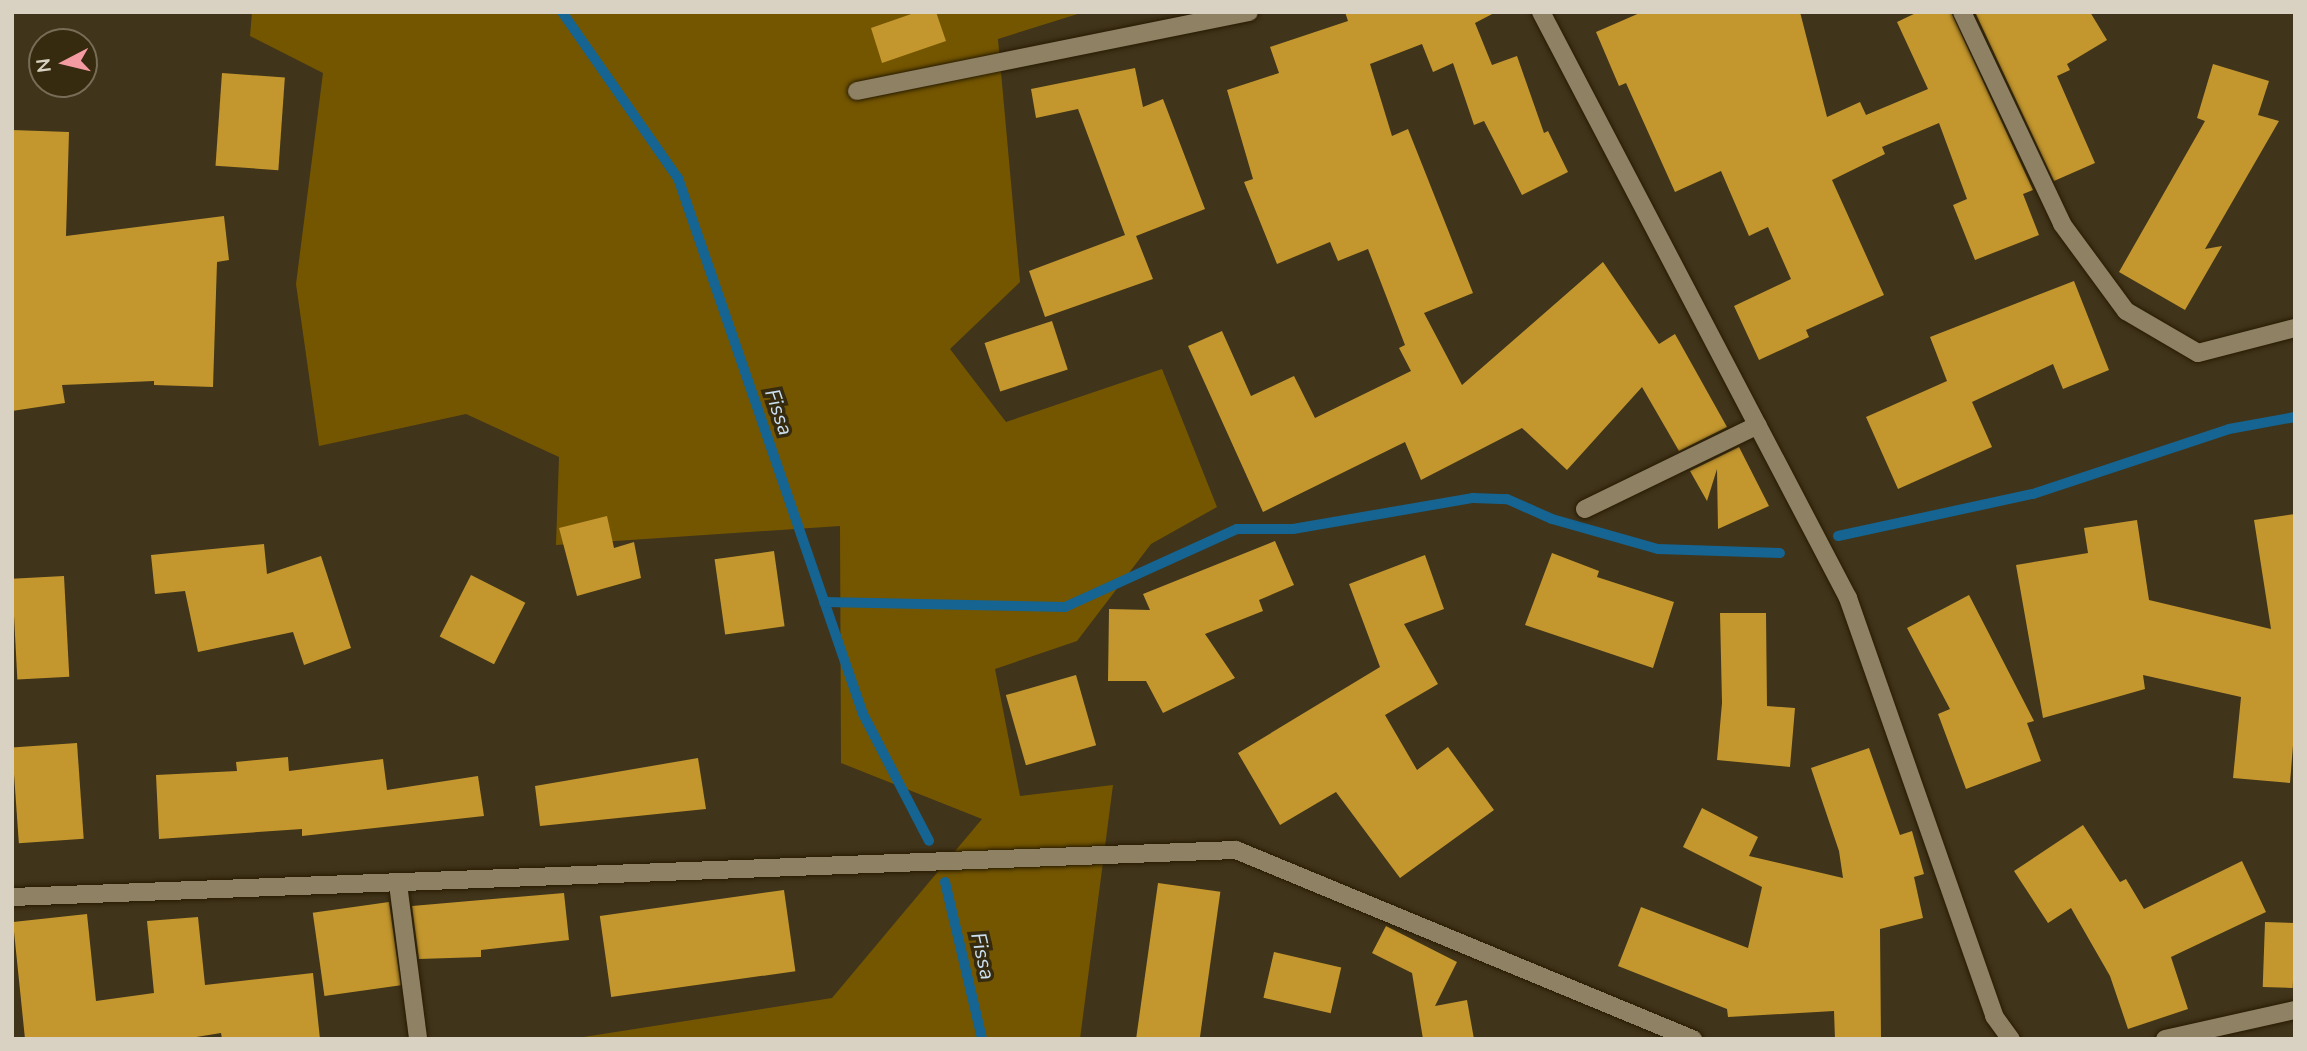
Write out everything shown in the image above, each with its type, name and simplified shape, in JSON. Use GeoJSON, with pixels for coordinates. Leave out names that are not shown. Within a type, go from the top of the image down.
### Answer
{"type":"FeatureCollection","features":[{"type":"Feature","properties":{"kind":"street"},"geometry":{"type":"LineString","coordinates":[[856,91],[1249,12]]}},
{"type":"Feature","properties":{"kind":"street"},"geometry":{"type":"LineString","coordinates":[[1541,12],[1848,598],[1994,1016],[2011,1039]]}},
{"type":"Feature","properties":{"kind":"street"},"geometry":{"type":"LineString","coordinates":[[1962,12],[2062,224],[2126,311],[2198,353],[2295,328]]}},
{"type":"Feature","properties":{"kind":"street"},"geometry":{"type":"LineString","coordinates":[[1585,509],[1758,425]]}},
{"type":"Feature","properties":{"kind":"street"},"geometry":{"type":"LineString","coordinates":[[12,897],[1236,850],[1693,1039]]}},
{"type":"Feature","properties":{"kind":"street"},"geometry":{"type":"LineString","coordinates":[[398,884],[418,1039]]}},
{"type":"Feature","properties":{"kind":"street"},"geometry":{"type":"LineString","coordinates":[[2165,1039],[2295,1010]]}},
{"type":"Feature","properties":{"kind":"shaded area"},"geometry":{"type":"Polygon","coordinates":[[[252,12],[1084,12],[998,39],[1020,282],[950,349],[1006,422],[1162,369],[1217,507],[1151,544],[1077,641],[995,669],[1020,796],[1113,785],[1080,1039],[571,1039],[832,998],[982,819],[841,763],[840,526],[556,545],[559,457],[466,414],[319,446],[296,284],[323,73],[250,36],[252,12]]]}},
{"type":"Feature","properties":{"kind":"building"},"geometry":{"type":"Polygon","coordinates":[[[917,12],[936,12],[946,41],[882,63],[871,28],[917,12]]]}},
{"type":"Feature","properties":{"kind":"building"},"geometry":{"type":"Polygon","coordinates":[[[1345,12],[1496,12],[1475,23],[1492,65],[1517,56],[1544,133],[1548,131],[1568,172],[1522,195],[1484,121],[1474,125],[1453,63],[1433,72],[1422,44],[1370,64],[1392,136],[1408,129],[1473,293],[1424,313],[1462,385],[1603,262],[1659,344],[1675,334],[1727,427],[1679,451],[1642,387],[1567,470],[1522,428],[1421,480],[1405,442],[1263,512],[1188,346],[1222,331],[1251,396],[1294,376],[1315,418],[1411,371],[1399,348],[1405,345],[1368,249],[1338,261],[1330,242],[1277,264],[1244,182],[1253,179],[1227,90],[1279,73],[1270,47],[1348,21],[1345,12]]]}},
{"type":"Feature","properties":{"kind":"building"},"geometry":{"type":"Polygon","coordinates":[[[1642,12],[1800,12],[1827,117],[1860,102],[1866,115],[1928,89],[1897,22],[1918,12],[1951,12],[2033,190],[2023,194],[2039,235],[1975,260],[1953,205],[1967,199],[1939,123],[1882,147],[1885,154],[1832,180],[1884,295],[1806,330],[1809,337],[1759,360],[1734,306],[1791,279],[1768,227],[1749,236],[1721,171],[1675,192],[1626,83],[1619,86],[1596,32],[1642,12]]]}},
{"type":"Feature","properties":{"kind":"building"},"geometry":{"type":"Polygon","coordinates":[[[1975,12],[2090,12],[2107,40],[2067,64],[2070,70],[2057,76],[2095,163],[2054,181],[1975,12]]]}},
{"type":"Feature","properties":{"kind":"building"},"geometry":{"type":"Polygon","coordinates":[[[2213,64],[2269,81],[2258,115],[2279,121],[2205,249],[2222,246],[2185,310],[2119,272],[2205,121],[2197,118],[2213,64]]]}},
{"type":"Feature","properties":{"kind":"building"},"geometry":{"type":"Polygon","coordinates":[[[1135,68],[1143,107],[1163,99],[1205,209],[1136,236],[1153,279],[1045,317],[1029,271],[1125,235],[1078,109],[1036,118],[1031,89],[1135,68]]]}},
{"type":"Feature","properties":{"kind":"building"},"geometry":{"type":"Polygon","coordinates":[[[222,73],[285,77],[278,170],[216,166],[222,73]]]}},
{"type":"Feature","properties":{"kind":"building"},"geometry":{"type":"Polygon","coordinates":[[[12,130],[69,132],[66,236],[224,216],[229,260],[217,262],[213,387],[154,385],[154,381],[62,385],[65,403],[12,411],[12,130]]]}},
{"type":"Feature","properties":{"kind":"building"},"geometry":{"type":"Polygon","coordinates":[[[2074,281],[2109,370],[2063,389],[2053,364],[1972,402],[1992,447],[1898,489],[1866,417],[1947,381],[1930,337],[2074,281]]]}},
{"type":"Feature","properties":{"kind":"building"},"geometry":{"type":"Polygon","coordinates":[[[1052,321],[1068,370],[1000,391],[984,343],[1052,321]]]}},
{"type":"Feature","properties":{"kind":"building"},"geometry":{"type":"Polygon","coordinates":[[[1739,447],[1769,506],[1718,529],[1717,469],[1707,501],[1690,471],[1739,447]]]}},
{"type":"Feature","properties":{"kind":"building"},"geometry":{"type":"Polygon","coordinates":[[[2295,514],[2295,720],[2290,783],[2233,778],[2241,697],[2143,675],[2145,689],[2043,718],[2016,565],[2088,553],[2084,528],[2137,520],[2149,600],[2271,629],[2254,520],[2295,514]]]}},
{"type":"Feature","properties":{"kind":"building"},"geometry":{"type":"Polygon","coordinates":[[[607,516],[614,548],[634,542],[641,578],[577,596],[559,528],[607,516]]]}},
{"type":"Feature","properties":{"kind":"building"},"geometry":{"type":"Polygon","coordinates":[[[1275,541],[1294,585],[1259,600],[1263,611],[1205,634],[1235,678],[1163,713],[1146,681],[1108,681],[1109,609],[1150,610],[1143,594],[1275,541]]]}},
{"type":"Feature","properties":{"kind":"building"},"geometry":{"type":"Polygon","coordinates":[[[264,544],[267,574],[321,556],[351,648],[304,665],[293,632],[198,652],[185,591],[155,594],[151,555],[264,544]]]}},
{"type":"Feature","properties":{"kind":"building"},"geometry":{"type":"Polygon","coordinates":[[[774,551],[785,626],[725,635],[715,559],[774,551]]]}},
{"type":"Feature","properties":{"kind":"building"},"geometry":{"type":"Polygon","coordinates":[[[1552,553],[1599,571],[1597,577],[1674,602],[1653,668],[1525,625],[1552,553]]]}},
{"type":"Feature","properties":{"kind":"building"},"geometry":{"type":"Polygon","coordinates":[[[1425,555],[1444,609],[1404,624],[1438,684],[1385,715],[1417,770],[1448,747],[1494,810],[1400,878],[1336,792],[1280,825],[1238,753],[1380,667],[1349,584],[1425,555]]]}},
{"type":"Feature","properties":{"kind":"building"},"geometry":{"type":"Polygon","coordinates":[[[471,575],[525,603],[494,664],[440,636],[471,575]]]}},
{"type":"Feature","properties":{"kind":"building"},"geometry":{"type":"Polygon","coordinates":[[[64,576],[69,677],[17,680],[12,579],[64,576]]]}},
{"type":"Feature","properties":{"kind":"building"},"geometry":{"type":"Polygon","coordinates":[[[1969,595],[2034,721],[2027,723],[2041,761],[1966,789],[1938,714],[1950,709],[1907,628],[1969,595]]]}},
{"type":"Feature","properties":{"kind":"building"},"geometry":{"type":"Polygon","coordinates":[[[1720,613],[1766,613],[1767,706],[1795,708],[1790,767],[1717,760],[1722,703],[1720,613]]]}},
{"type":"Feature","properties":{"kind":"building"},"geometry":{"type":"Polygon","coordinates":[[[1076,675],[1096,745],[1026,765],[1006,695],[1076,675]]]}},
{"type":"Feature","properties":{"kind":"building"},"geometry":{"type":"Polygon","coordinates":[[[77,743],[84,839],[19,843],[12,748],[77,743]]]}},
{"type":"Feature","properties":{"kind":"building"},"geometry":{"type":"Polygon","coordinates":[[[1869,748],[1900,835],[1912,831],[1924,874],[1914,877],[1923,918],[1880,929],[1881,1039],[1835,1039],[1834,1011],[1728,1017],[1727,1009],[1618,966],[1641,907],[1748,948],[1762,887],[1683,847],[1702,808],[1758,837],[1749,856],[1843,878],[1839,851],[1811,768],[1869,748]]]}},
{"type":"Feature","properties":{"kind":"building"},"geometry":{"type":"Polygon","coordinates":[[[288,757],[289,771],[383,759],[387,790],[478,776],[484,816],[302,836],[302,829],[159,839],[156,775],[237,771],[236,762],[288,757]]]}},
{"type":"Feature","properties":{"kind":"building"},"geometry":{"type":"Polygon","coordinates":[[[698,758],[706,809],[540,826],[535,786],[698,758]]]}},
{"type":"Feature","properties":{"kind":"building"},"geometry":{"type":"Polygon","coordinates":[[[2083,825],[2120,882],[2126,879],[2144,909],[2242,861],[2266,912],[2171,957],[2188,1009],[2128,1029],[2110,976],[2071,908],[2048,923],[2014,871],[2083,825]]]}},
{"type":"Feature","properties":{"kind":"building"},"geometry":{"type":"Polygon","coordinates":[[[1158,883],[1220,892],[1200,1039],[1136,1038],[1158,883]]]}},
{"type":"Feature","properties":{"kind":"building"},"geometry":{"type":"Polygon","coordinates":[[[784,890],[795,971],[611,997],[600,916],[784,890]]]}},
{"type":"Feature","properties":{"kind":"building"},"geometry":{"type":"Polygon","coordinates":[[[564,893],[569,940],[481,950],[481,957],[419,959],[412,906],[564,893]]]}},
{"type":"Feature","properties":{"kind":"building"},"geometry":{"type":"Polygon","coordinates":[[[389,902],[401,985],[324,996],[313,913],[389,902]]]}},
{"type":"Feature","properties":{"kind":"building"},"geometry":{"type":"Polygon","coordinates":[[[87,914],[96,1001],[154,993],[147,921],[198,917],[205,985],[313,973],[320,1039],[222,1039],[221,1033],[184,1039],[25,1039],[13,922],[87,914]]]}},
{"type":"Feature","properties":{"kind":"building"},"geometry":{"type":"Polygon","coordinates":[[[2265,922],[2295,923],[2293,988],[2263,987],[2265,922]]]}},
{"type":"Feature","properties":{"kind":"building"},"geometry":{"type":"Polygon","coordinates":[[[1386,926],[1457,962],[1435,1006],[1467,1000],[1474,1039],[1423,1039],[1412,973],[1372,953],[1386,926]]]}},
{"type":"Feature","properties":{"kind":"building"},"geometry":{"type":"Polygon","coordinates":[[[1274,952],[1341,968],[1331,1013],[1263,998],[1274,952]]]}},
{"type":"Feature","properties":{"kind":"waterway","name":"Fissa"},"geometry":{"type":"LineString","coordinates":[[562,12],[678,178],[863,714],[929,841]]}},
{"type":"Feature","properties":{"kind":"waterway"},"geometry":{"type":"LineString","coordinates":[[1838,536],[2033,494],[2229,429],[2295,417]]}},
{"type":"Feature","properties":{"kind":"waterway"},"geometry":{"type":"LineString","coordinates":[[824,602],[1065,607],[1237,529],[1293,529],[1473,498],[1507,499],[1552,519],[1658,549],[1780,553]]}},
{"type":"Feature","properties":{"kind":"waterway","name":"Fissa"},"geometry":{"type":"LineString","coordinates":[[945,882],[982,1039]]}}]}
